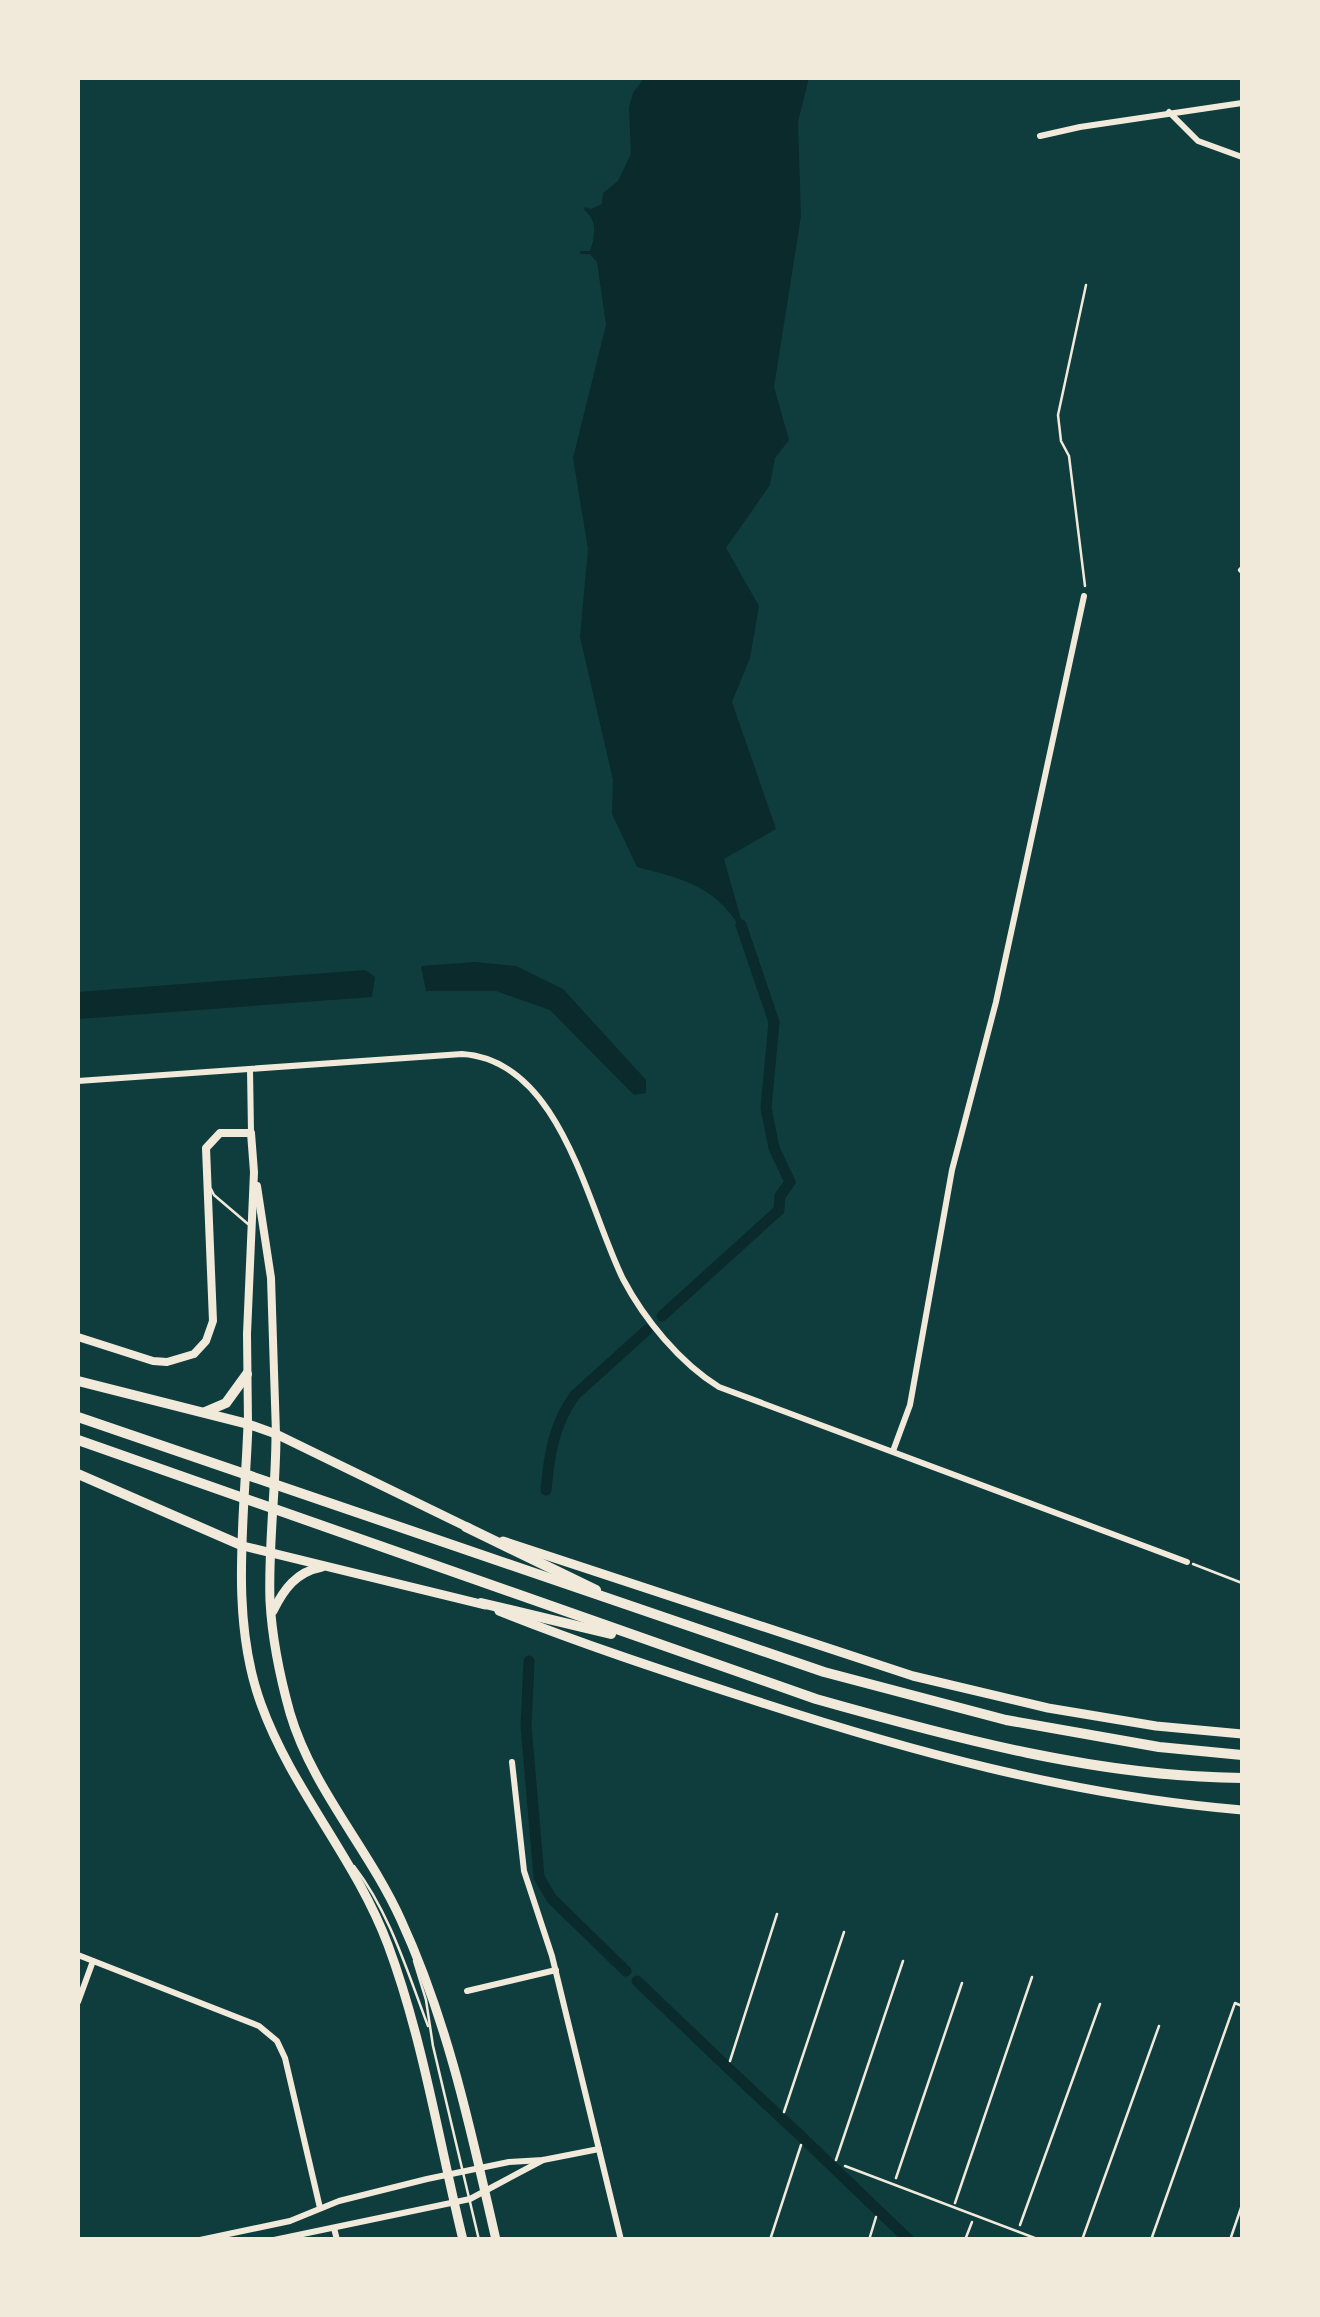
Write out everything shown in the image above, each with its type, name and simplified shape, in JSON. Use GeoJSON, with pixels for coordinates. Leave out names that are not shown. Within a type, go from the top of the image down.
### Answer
{"type":"FeatureCollection","features":[{"type":"Feature","properties":{"kind":"main road"},"geometry":{"type":"LineString","coordinates":[[187,1410],[216,1410],[247,1374]]}},
{"type":"Feature","properties":{"kind":"main road"},"geometry":{"type":"LineString","coordinates":[[78,1381],[276,1434],[632,1608]]}},
{"type":"Feature","properties":{"kind":"main road"},"geometry":{"type":"LineString","coordinates":[[78,1417],[824,1672],[989,1716],[1160,1747],[1242,1755]]}},
{"type":"Feature","properties":{"kind":"main road"},"geometry":{"type":"LineString","coordinates":[[248,1424],[242,1594],[260,1703],[295,1776],[369,1901],[397,1972],[463,2240]]}},
{"type":"Feature","properties":{"kind":"main road"},"geometry":{"type":"LineString","coordinates":[[276,1434],[272,1614],[291,1716],[331,1800],[370,1861],[410,1940],[454,2065],[496,2240]]}},
{"type":"Feature","properties":{"kind":"main road"},"geometry":{"type":"LineString","coordinates":[[78,1440],[816,1699],[1070,1760],[1242,1786]]}},
{"type":"Feature","properties":{"kind":"main road"},"geometry":{"type":"LineString","coordinates":[[78,1474],[243,1546],[643,1640]]}},
{"type":"Feature","properties":{"kind":"main road"},"geometry":{"type":"LineString","coordinates":[[466,1527],[912,1676],[1048,1708],[1156,1726],[1242,1734]]}},
{"type":"Feature","properties":{"kind":"main road"},"geometry":{"type":"LineString","coordinates":[[272,1614],[292,1580],[326,1566]]}},
{"type":"Feature","properties":{"kind":"main road"},"geometry":{"type":"LineString","coordinates":[[481,1603],[600,1650],[892,1744],[1088,1788],[1242,1810]]}},
{"type":"Feature","properties":{"kind":"main road"},"geometry":{"type":"LineString","coordinates":[[1194,1778],[1242,1778]]}},
{"type":"Feature","properties":{"kind":"street"},"geometry":{"type":"LineString","coordinates":[[1040,136],[1242,103]]}},
{"type":"Feature","properties":{"kind":"street"},"geometry":{"type":"LineString","coordinates":[[1169,112],[1198,141],[1242,157]]}},
{"type":"Feature","properties":{"kind":"street"},"geometry":{"type":"LineString","coordinates":[[893,1451],[910,1405],[952,1170],[996,1002],[1084,596]]}},
{"type":"Feature","properties":{"kind":"street"},"geometry":{"type":"LineString","coordinates":[[78,1081],[481,1055],[513,1071],[546,1105],[624,1279],[660,1332],[687,1362],[719,1387],[1187,1562]]}},
{"type":"Feature","properties":{"kind":"street"},"geometry":{"type":"LineString","coordinates":[[250,1069],[254,1172],[271,1278],[276,1434]]}},
{"type":"Feature","properties":{"kind":"street"},"geometry":{"type":"LineString","coordinates":[[78,1337],[153,1361],[177,1361],[202,1347],[213,1320],[206,1148],[220,1133],[251,1133]]}},
{"type":"Feature","properties":{"kind":"street"},"geometry":{"type":"LineString","coordinates":[[248,1424],[254,1172]]}},
{"type":"Feature","properties":{"kind":"street"},"geometry":{"type":"LineString","coordinates":[[512,1762],[524,1871],[556,1970],[621,2240]]}},
{"type":"Feature","properties":{"kind":"street"},"geometry":{"type":"LineString","coordinates":[[78,1956],[260,2026],[273,2036],[285,2058],[320,2208]]}},
{"type":"Feature","properties":{"kind":"street"},"geometry":{"type":"LineString","coordinates":[[78,2002],[93,1961]]}},
{"type":"Feature","properties":{"kind":"street"},"geometry":{"type":"LineString","coordinates":[[467,1991],[556,1970]]}},
{"type":"Feature","properties":{"kind":"street"},"geometry":{"type":"LineString","coordinates":[[200,2240],[290,2221],[320,2208],[448,2175],[599,2149]]}},
{"type":"Feature","properties":{"kind":"street"},"geometry":{"type":"LineString","coordinates":[[274,2240],[470,2199],[543,2160]]}},
{"type":"Feature","properties":{"kind":"street"},"geometry":{"type":"LineString","coordinates":[[334,2228],[336,2240]]}},
{"type":"Feature","properties":{"kind":"lane"},"geometry":{"type":"LineString","coordinates":[[208,1183],[214,1195],[247,1223],[251,1235]]}},
{"type":"Feature","properties":{"kind":"lane"},"geometry":{"type":"LineString","coordinates":[[335,1841],[374,1894],[431,2032]]}},
{"type":"Feature","properties":{"kind":"lane"},"geometry":{"type":"LineString","coordinates":[[410,1940],[479,2240]]}},
{"type":"Feature","properties":{"kind":"lane"},"geometry":{"type":"LineString","coordinates":[[845,2166],[1040,2240]]}},
{"type":"Feature","properties":{"kind":"path"},"geometry":{"type":"LineString","coordinates":[[1084,596],[1070,456],[1061,441],[1058,415],[1086,285]]}},
{"type":"Feature","properties":{"kind":"path"},"geometry":{"type":"LineString","coordinates":[[1187,1562],[1242,1583]]}},
{"type":"Feature","properties":{"kind":"path"},"geometry":{"type":"LineString","coordinates":[[730,2060],[777,1914]]}},
{"type":"Feature","properties":{"kind":"path"},"geometry":{"type":"LineString","coordinates":[[784,2112],[844,1932]]}},
{"type":"Feature","properties":{"kind":"path"},"geometry":{"type":"LineString","coordinates":[[836,2160],[903,1961]]}},
{"type":"Feature","properties":{"kind":"path"},"geometry":{"type":"LineString","coordinates":[[954,2207],[1032,1978]]}},
{"type":"Feature","properties":{"kind":"path"},"geometry":{"type":"LineString","coordinates":[[894,2184],[962,1983]]}},
{"type":"Feature","properties":{"kind":"path"},"geometry":{"type":"LineString","coordinates":[[1150,2240],[1235,2003],[1242,2006]]}},
{"type":"Feature","properties":{"kind":"path"},"geometry":{"type":"LineString","coordinates":[[1018,2231],[1100,2004]]}},
{"type":"Feature","properties":{"kind":"path"},"geometry":{"type":"LineString","coordinates":[[1082,2240],[1159,2026]]}},
{"type":"Feature","properties":{"kind":"path"},"geometry":{"type":"LineString","coordinates":[[770,2240],[801,2145]]}},
{"type":"Feature","properties":{"kind":"path"},"geometry":{"type":"LineString","coordinates":[[1230,2240],[1242,2205]]}},
{"type":"Feature","properties":{"kind":"path"},"geometry":{"type":"LineString","coordinates":[[965,2240],[975,2215]]}},
{"type":"Feature","properties":{"kind":"path"},"geometry":{"type":"LineString","coordinates":[[869,2240],[876,2217]]}},
{"type":"Feature","properties":{"kind":"water"},"geometry":{"type":"Polygon","coordinates":[[[644,78],[809,78],[798,122],[801,216],[774,387],[789,440],[775,458],[770,485],[726,548],[759,606],[750,658],[732,702],[776,829],[724,859],[746,937],[713,896],[672,876],[637,867],[612,814],[613,780],[580,637],[588,549],[573,458],[606,325],[597,262],[590,254],[580,254],[590,251],[594,235],[592,219],[584,210],[602,204],[603,193],[618,181],[631,154],[629,107],[644,78]]]}},
{"type":"Feature","properties":{"kind":"water"},"geometry":{"type":"Polygon","coordinates":[[[475,962],[516,966],[563,989],[646,1080],[646,1093],[634,1095],[550,1010],[496,991],[426,991],[421,966],[475,962]]]}},
{"type":"Feature","properties":{"kind":"water"},"geometry":{"type":"Polygon","coordinates":[[[365,970],[375,977],[372,997],[78,1019],[78,992],[365,970]]]}},
{"type":"Feature","properties":{"kind":"waterway"},"geometry":{"type":"LineString","coordinates":[[662,1316],[779,1210],[780,1196],[790,1182],[774,1148],[766,1108],[774,1022],[741,925]]}},
{"type":"Feature","properties":{"kind":"waterway"},"geometry":{"type":"LineString","coordinates":[[546,1490],[554,1440],[568,1406],[575,1395],[647,1330]]}},
{"type":"Feature","properties":{"kind":"waterway"},"geometry":{"type":"LineString","coordinates":[[529,1661],[526,1726],[539,1877],[552,1899],[626,1971]]}},
{"type":"Feature","properties":{"kind":"waterway"},"geometry":{"type":"LineString","coordinates":[[637,1981],[725,2065]]}},
{"type":"Feature","properties":{"kind":"waterway"},"geometry":{"type":"LineString","coordinates":[[727,2067],[804,2139]]}},
{"type":"Feature","properties":{"kind":"waterway"},"geometry":{"type":"LineString","coordinates":[[808,2143],[909,2240]]}}]}
